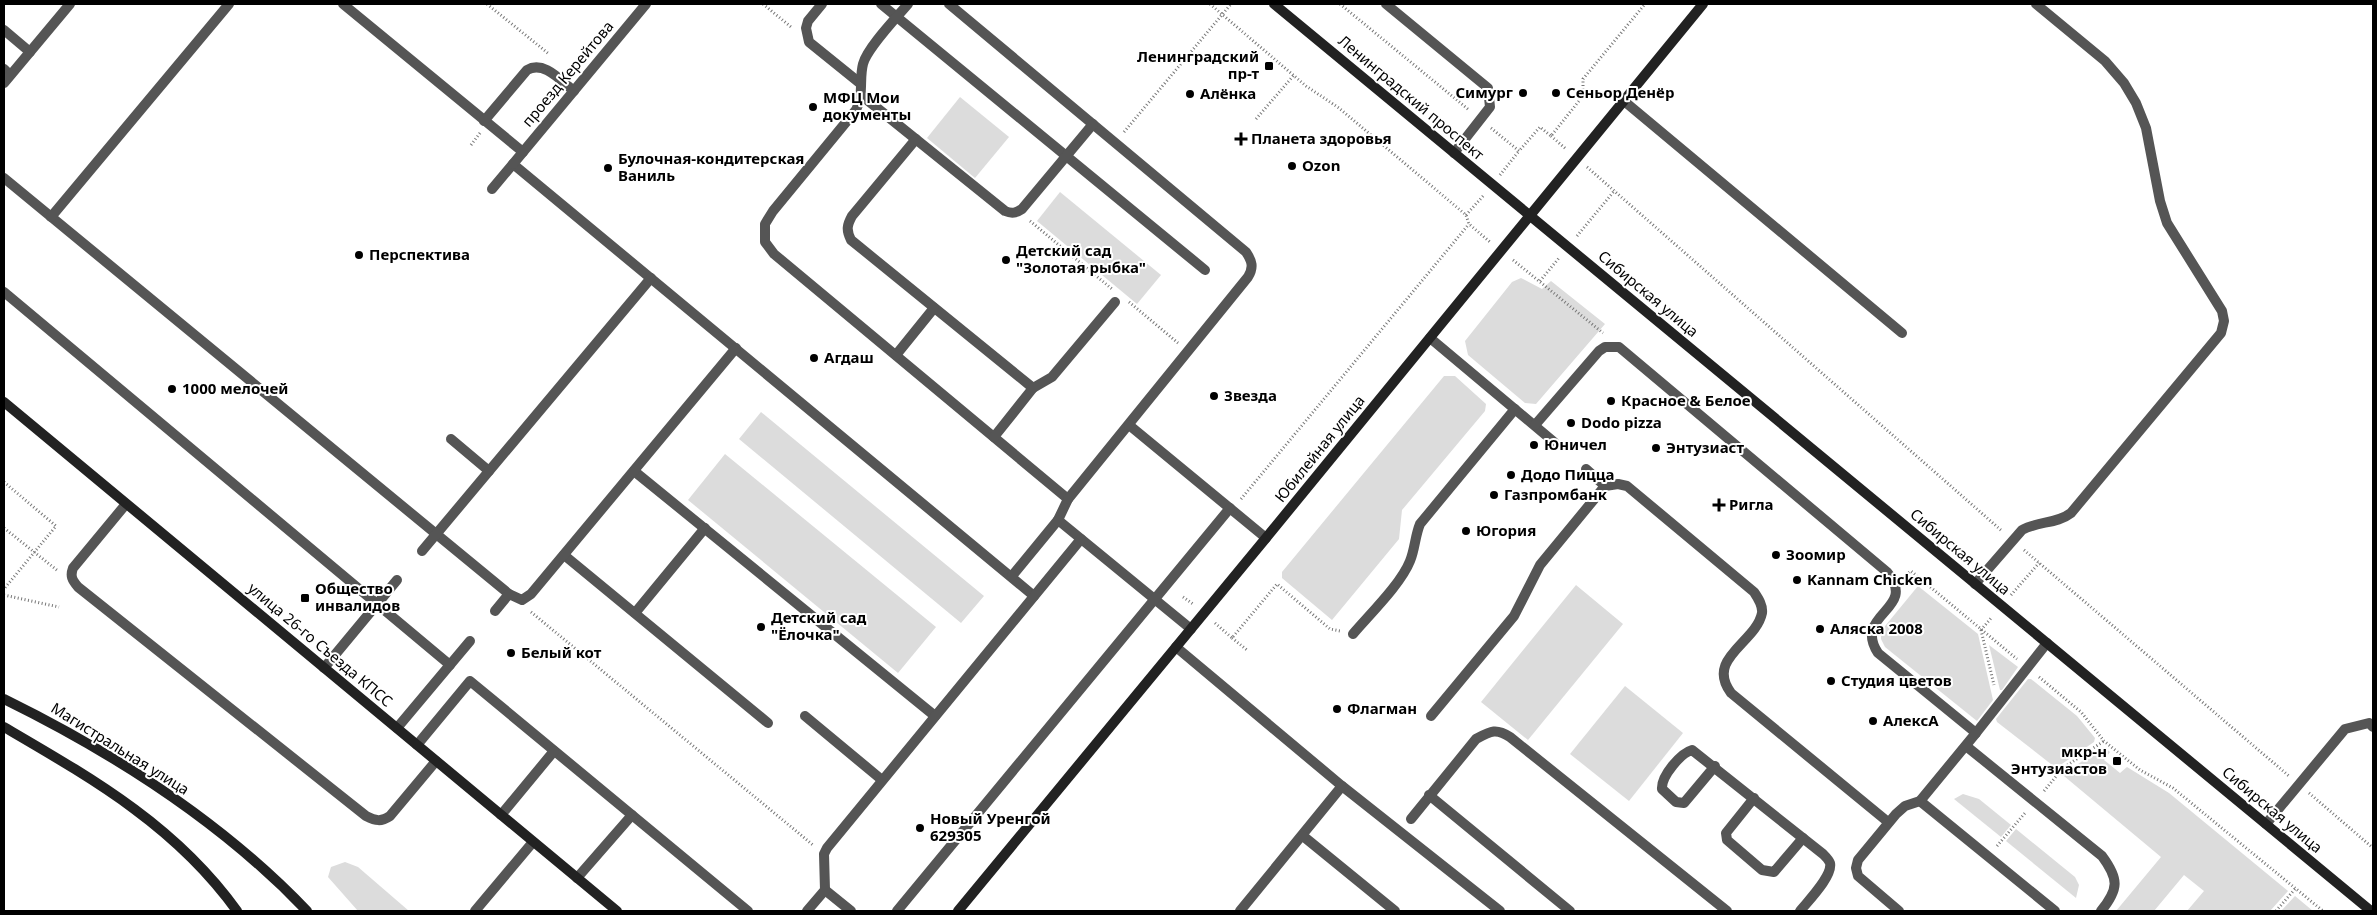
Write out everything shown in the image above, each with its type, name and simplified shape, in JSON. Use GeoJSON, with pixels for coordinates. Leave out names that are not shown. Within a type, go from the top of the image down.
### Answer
{"type":"FeatureCollection","features":[{"type":"Feature","properties":{"kind":"main road","name":"Ленинградский проспект"},"geometry":{"type":"LineString","coordinates":[[1274,4],[1530,215]]}},
{"type":"Feature","properties":{"kind":"main road","name":"Юбилейная улица"},"geometry":{"type":"LineString","coordinates":[[958,911],[1703,4]]}},
{"type":"Feature","properties":{"kind":"main road","name":"Сибирская улица"},"geometry":{"type":"LineString","coordinates":[[1530,215],[2371,911]]}},
{"type":"Feature","properties":{"kind":"main road","name":"улица 26-го Съезда КПСС"},"geometry":{"type":"LineString","coordinates":[[4,402],[617,911]]}},
{"type":"Feature","properties":{"kind":"main road","name":"Магистральная улица"},"geometry":{"type":"LineString","coordinates":[[4,699],[30,711],[158,787],[252,859],[307,911]]}},
{"type":"Feature","properties":{"kind":"main road"},"geometry":{"type":"LineString","coordinates":[[4,727],[94,779],[167,833],[220,887],[237,911]]}},
{"type":"Feature","properties":{"kind":"street"},"geometry":{"type":"LineString","coordinates":[[6,76],[30,52],[70,4]]}},
{"type":"Feature","properties":{"kind":"street"},"geometry":{"type":"LineString","coordinates":[[51,217],[229,4]]}},
{"type":"Feature","properties":{"kind":"street"},"geometry":{"type":"LineString","coordinates":[[343,4],[523,152]]}},
{"type":"Feature","properties":{"kind":"street","name":"проезд Керейтова"},"geometry":{"type":"LineString","coordinates":[[492,189],[646,4]]}},
{"type":"Feature","properties":{"kind":"street"},"geometry":{"type":"LineString","coordinates":[[822,4],[808,21],[806,28],[809,42],[862,84]]}},
{"type":"Feature","properties":{"kind":"street"},"geometry":{"type":"LineString","coordinates":[[881,4],[1206,270]]}},
{"type":"Feature","properties":{"kind":"street"},"geometry":{"type":"LineString","coordinates":[[908,4],[868,53],[863,63],[861,95],[856,110],[773,211],[765,224],[765,242],[774,254],[1068,499]]}},
{"type":"Feature","properties":{"kind":"street"},"geometry":{"type":"LineString","coordinates":[[949,4],[1246,252],[1252,260],[1252,269],[1248,277],[1068,499],[1058,520],[1012,576]]}},
{"type":"Feature","properties":{"kind":"street"},"geometry":{"type":"LineString","coordinates":[[1386,4],[1488,88],[1490,107],[1454,152]]}},
{"type":"Feature","properties":{"kind":"street"},"geometry":{"type":"LineString","coordinates":[[1975,584],[2022,530],[2029,526],[2063,519],[2071,513],[2221,332],[2224,322],[2222,311],[2168,223],[2160,201],[2146,128],[2136,103],[2124,83],[2105,61],[2036,4]]}},
{"type":"Feature","properties":{"kind":"street"},"geometry":{"type":"LineString","coordinates":[[4,30],[30,52]]}},
{"type":"Feature","properties":{"kind":"street"},"geometry":{"type":"LineString","coordinates":[[484,121],[527,70],[532,67],[544,68],[574,91]]}},
{"type":"Feature","properties":{"kind":"street"},"geometry":{"type":"LineString","coordinates":[[861,95],[1005,211],[1011,213],[1018,211],[1093,124]]}},
{"type":"Feature","properties":{"kind":"street"},"geometry":{"type":"LineString","coordinates":[[1624,101],[1902,333]]}},
{"type":"Feature","properties":{"kind":"street"},"geometry":{"type":"LineString","coordinates":[[916,139],[852,216],[847,224],[851,240],[1033,388]]}},
{"type":"Feature","properties":{"kind":"street"},"geometry":{"type":"LineString","coordinates":[[513,164],[1034,596]]}},
{"type":"Feature","properties":{"kind":"street"},"geometry":{"type":"LineString","coordinates":[[4,178],[509,594],[522,600],[527,598],[736,348]]}},
{"type":"Feature","properties":{"kind":"street"},"geometry":{"type":"LineString","coordinates":[[422,551],[651,278]]}},
{"type":"Feature","properties":{"kind":"street"},"geometry":{"type":"LineString","coordinates":[[4,292],[450,665]]}},
{"type":"Feature","properties":{"kind":"street"},"geometry":{"type":"LineString","coordinates":[[994,437],[1033,388],[1052,377],[1119,300]]}},
{"type":"Feature","properties":{"kind":"street"},"geometry":{"type":"LineString","coordinates":[[896,355],[934,308]]}},
{"type":"Feature","properties":{"kind":"street"},"geometry":{"type":"LineString","coordinates":[[1430,338],[1554,442]]}},
{"type":"Feature","properties":{"kind":"street"},"geometry":{"type":"LineString","coordinates":[[1535,425],[1599,350],[1605,347],[1619,347],[1887,572],[1895,582],[1897,593],[1894,601],[1873,626],[1870,633],[1872,643],[1878,653],[1976,734]]}},
{"type":"Feature","properties":{"kind":"street"},"geometry":{"type":"LineString","coordinates":[[1353,634],[1404,574],[1420,524],[1515,409]]}},
{"type":"Feature","properties":{"kind":"street"},"geometry":{"type":"LineString","coordinates":[[1128,425],[1266,538]]}},
{"type":"Feature","properties":{"kind":"street"},"geometry":{"type":"LineString","coordinates":[[451,439],[489,471]]}},
{"type":"Feature","properties":{"kind":"street"},"geometry":{"type":"LineString","coordinates":[[1586,469],[1605,486]]}},
{"type":"Feature","properties":{"kind":"street"},"geometry":{"type":"LineString","coordinates":[[634,471],[935,716]]}},
{"type":"Feature","properties":{"kind":"street"},"geometry":{"type":"LineString","coordinates":[[1431,716],[1514,616],[1540,565],[1605,486],[1618,484],[1627,486],[1754,592],[1760,602],[1762,612],[1757,624],[1726,662],[1723,674],[1725,685],[1888,822]]}},
{"type":"Feature","properties":{"kind":"street"},"geometry":{"type":"LineString","coordinates":[[126,504],[73,568],[71,573],[73,581],[78,586],[366,816],[375,820],[384,820],[390,816],[436,761]]}},
{"type":"Feature","properties":{"kind":"street"},"geometry":{"type":"LineString","coordinates":[[897,911],[1231,509]]}},
{"type":"Feature","properties":{"kind":"street"},"geometry":{"type":"LineString","coordinates":[[1058,520],[1191,629]]}},
{"type":"Feature","properties":{"kind":"street"},"geometry":{"type":"LineString","coordinates":[[635,613],[705,528]]}},
{"type":"Feature","properties":{"kind":"street"},"geometry":{"type":"LineString","coordinates":[[807,911],[824,890],[824,854],[827,848],[1081,539]]}},
{"type":"Feature","properties":{"kind":"street"},"geometry":{"type":"LineString","coordinates":[[564,554],[768,723]]}},
{"type":"Feature","properties":{"kind":"street"},"geometry":{"type":"LineString","coordinates":[[324,668],[397,580]]}},
{"type":"Feature","properties":{"kind":"street"},"geometry":{"type":"LineString","coordinates":[[495,611],[509,594]]}},
{"type":"Feature","properties":{"kind":"street"},"geometry":{"type":"LineString","coordinates":[[397,728],[470,641]]}},
{"type":"Feature","properties":{"kind":"street"},"geometry":{"type":"LineString","coordinates":[[1899,911],[1858,876],[1856,868],[1858,860],[1888,822],[1905,806],[1920,801],[1976,734],[2047,643]]}},
{"type":"Feature","properties":{"kind":"street"},"geometry":{"type":"LineString","coordinates":[[1176,647],[1342,786],[1500,911]]}},
{"type":"Feature","properties":{"kind":"street"},"geometry":{"type":"LineString","coordinates":[[417,745],[470,682],[748,911]]}},
{"type":"Feature","properties":{"kind":"street"},"geometry":{"type":"LineString","coordinates":[[805,716],[882,780]]}},
{"type":"Feature","properties":{"kind":"street"},"geometry":{"type":"LineString","coordinates":[[2266,824],[2345,729],[2372,723]]}},
{"type":"Feature","properties":{"kind":"street"},"geometry":{"type":"LineString","coordinates":[[1411,819],[1476,739],[1488,732],[1500,731],[1510,737],[1727,911]]}},
{"type":"Feature","properties":{"kind":"street"},"geometry":{"type":"LineString","coordinates":[[1966,746],[2102,856],[2112,870],[2116,883],[2111,899],[2101,911]]}},
{"type":"Feature","properties":{"kind":"street"},"geometry":{"type":"LineString","coordinates":[[1715,766],[1684,803],[1676,802],[1662,789],[1663,780],[1687,751],[1692,750],[1715,766],[1803,838],[1830,862],[1830,870],[1800,911]]}},
{"type":"Feature","properties":{"kind":"street"},"geometry":{"type":"LineString","coordinates":[[501,814],[554,751]]}},
{"type":"Feature","properties":{"kind":"street"},"geometry":{"type":"LineString","coordinates":[[1240,911],[1342,786]]}},
{"type":"Feature","properties":{"kind":"street"},"geometry":{"type":"LineString","coordinates":[[1429,795],[1570,911]]}},
{"type":"Feature","properties":{"kind":"street"},"geometry":{"type":"LineString","coordinates":[[1754,798],[1726,833],[1727,840],[1762,870],[1774,872],[1780,868],[1803,838]]}},
{"type":"Feature","properties":{"kind":"street"},"geometry":{"type":"LineString","coordinates":[[1920,801],[2055,911]]}},
{"type":"Feature","properties":{"kind":"street"},"geometry":{"type":"LineString","coordinates":[[577,878],[632,815]]}},
{"type":"Feature","properties":{"kind":"street"},"geometry":{"type":"LineString","coordinates":[[1302,836],[1395,911]]}},
{"type":"Feature","properties":{"kind":"street"},"geometry":{"type":"LineString","coordinates":[[475,911],[534,842]]}},
{"type":"Feature","properties":{"kind":"street"},"geometry":{"type":"LineString","coordinates":[[824,890],[851,911]]}},
{"type":"Feature","properties":{"kind":"path"},"geometry":{"type":"LineString","coordinates":[[487,4],[553,57]]}},
{"type":"Feature","properties":{"kind":"path"},"geometry":{"type":"LineString","coordinates":[[763,4],[809,42]]}},
{"type":"Feature","properties":{"kind":"path"},"geometry":{"type":"LineString","coordinates":[[1210,4],[1294,75],[1339,108],[1451,202],[1466,215],[1469,224],[1231,509]]}},
{"type":"Feature","properties":{"kind":"path"},"geometry":{"type":"LineString","coordinates":[[1115,142],[1232,4]]}},
{"type":"Feature","properties":{"kind":"path"},"geometry":{"type":"LineString","coordinates":[[1256,119],[1294,75]]}},
{"type":"Feature","properties":{"kind":"path"},"geometry":{"type":"LineString","coordinates":[[1551,136],[2013,540],[2373,848]]}},
{"type":"Feature","properties":{"kind":"path"},"geometry":{"type":"LineString","coordinates":[[1018,211],[1116,291]]}},
{"type":"Feature","properties":{"kind":"path"},"geometry":{"type":"LineString","coordinates":[[1524,269],[1619,347]]}},
{"type":"Feature","properties":{"kind":"path"},"geometry":{"type":"LineString","coordinates":[[1119,300],[1188,351]]}},
{"type":"Feature","properties":{"kind":"path"},"geometry":{"type":"LineString","coordinates":[[4,482],[56,526],[4,589]]}},
{"type":"Feature","properties":{"kind":"path"},"geometry":{"type":"LineString","coordinates":[[4,528],[78,586]]}},
{"type":"Feature","properties":{"kind":"path"},"geometry":{"type":"LineString","coordinates":[[1895,582],[1911,571],[2081,712],[2104,740],[2140,770],[2173,788],[2323,911]]}},
{"type":"Feature","properties":{"kind":"path"},"geometry":{"type":"LineString","coordinates":[[1232,638],[1277,584],[1330,629],[1353,634]]}},
{"type":"Feature","properties":{"kind":"path"},"geometry":{"type":"LineString","coordinates":[[509,594],[824,854]]}},
{"type":"Feature","properties":{"kind":"path"},"geometry":{"type":"LineString","coordinates":[[4,595],[59,607]]}},
{"type":"Feature","properties":{"kind":"path"},"geometry":{"type":"LineString","coordinates":[[1183,597],[1246,650]]}},
{"type":"Feature","properties":{"kind":"path"},"geometry":{"type":"LineString","coordinates":[[1981,630],[1999,704]]}},
{"type":"Feature","properties":{"kind":"path"},"geometry":{"type":"LineString","coordinates":[[2276,911],[2295,889]]}},
{"type":"Feature","properties":{"kind":"shaded area"},"geometry":{"type":"Polygon","coordinates":[[[960,97],[1009,137],[975,178],[927,138],[960,97]]]}},
{"type":"Feature","properties":{"kind":"shaded area"},"geometry":{"type":"Polygon","coordinates":[[[1060,192],[1161,275],[1137,304],[1037,221],[1060,192]]]}},
{"type":"Feature","properties":{"kind":"shaded area"},"geometry":{"type":"Polygon","coordinates":[[[1521,278],[1542,289],[1551,281],[1605,324],[1536,404],[1525,403],[1468,355],[1465,341],[1512,282],[1521,278]]]}},
{"type":"Feature","properties":{"kind":"shaded area"},"geometry":{"type":"Polygon","coordinates":[[[1444,376],[1455,376],[1486,404],[1485,411],[1402,510],[1399,539],[1332,620],[1282,578],[1282,572],[1444,376]]]}},
{"type":"Feature","properties":{"kind":"shaded area"},"geometry":{"type":"Polygon","coordinates":[[[761,412],[984,596],[961,623],[739,439],[761,412]]]}},
{"type":"Feature","properties":{"kind":"shaded area"},"geometry":{"type":"Polygon","coordinates":[[[725,454],[936,627],[898,673],[688,500],[725,454]]]}},
{"type":"Feature","properties":{"kind":"shaded area"},"geometry":{"type":"Polygon","coordinates":[[[1576,585],[1623,624],[1528,740],[1481,702],[1576,585]]]}},
{"type":"Feature","properties":{"kind":"shaded area"},"geometry":{"type":"Polygon","coordinates":[[[1918,586],[1978,634],[1993,700],[1977,721],[1885,647],[1881,639],[1881,631],[1918,586]]]}},
{"type":"Feature","properties":{"kind":"shaded area"},"geometry":{"type":"Polygon","coordinates":[[[1989,645],[2018,667],[2002,690],[2000,690],[1989,645]]]}},
{"type":"Feature","properties":{"kind":"shaded area"},"geometry":{"type":"Polygon","coordinates":[[[2028,679],[2031,679],[2077,716],[2095,738],[2094,742],[2056,768],[1997,722],[1996,719],[2028,679]]]}},
{"type":"Feature","properties":{"kind":"shaded area"},"geometry":{"type":"Polygon","coordinates":[[[1625,686],[1683,733],[1629,801],[1570,754],[1625,686]]]}},
{"type":"Feature","properties":{"kind":"shaded area"},"geometry":{"type":"Polygon","coordinates":[[[2102,748],[2110,752],[2104,760],[2120,773],[2127,767],[2169,793],[2288,891],[2270,911],[2187,911],[2204,891],[2184,875],[2154,911],[2116,911],[2161,857],[2064,776],[2066,772],[2102,748]]]}},
{"type":"Feature","properties":{"kind":"shaded area"},"geometry":{"type":"Polygon","coordinates":[[[1963,794],[1979,799],[2011,825],[2001,837],[1954,799],[1963,794]]]}},
{"type":"Feature","properties":{"kind":"shaded area"},"geometry":{"type":"Polygon","coordinates":[[[2016,829],[2075,877],[2079,885],[2076,898],[2006,841],[2016,829]]]}},
{"type":"Feature","properties":{"kind":"shaded area"},"geometry":{"type":"Polygon","coordinates":[[[345,862],[358,867],[409,911],[358,911],[328,877],[331,867],[345,862]]]}},
{"type":"Feature","properties":{"kind":"shaded area"},"geometry":{"type":"Polygon","coordinates":[[[2295,896],[2313,911],[2281,911],[2295,896]]]}},
{"type":"Feature","properties":{"kind":"place","name":"Ленинградский пр-т"},"geometry":{"type":"Point","coordinates":[1269,66]}},
{"type":"Feature","properties":{"kind":"place","name":"Симург"},"geometry":{"type":"Point","coordinates":[1523,93]}},
{"type":"Feature","properties":{"kind":"place","name":"Сеньор Денёр"},"geometry":{"type":"Point","coordinates":[1556,93]}},
{"type":"Feature","properties":{"kind":"place","name":"Алёнка"},"geometry":{"type":"Point","coordinates":[1190,94]}},
{"type":"Feature","properties":{"kind":"place","name":"МФЦ Мои документы"},"geometry":{"type":"Point","coordinates":[813,107]}},
{"type":"Feature","properties":{"kind":"place","name":"Планета здоровья"},"geometry":{"type":"Point","coordinates":[1241,139]}},
{"type":"Feature","properties":{"kind":"place","name":"Ozon"},"geometry":{"type":"Point","coordinates":[1292,166]}},
{"type":"Feature","properties":{"kind":"place","name":"Булочная-кондитерская Ваниль"},"geometry":{"type":"Point","coordinates":[608,168]}},
{"type":"Feature","properties":{"kind":"place","name":"Перспектива"},"geometry":{"type":"Point","coordinates":[359,255]}},
{"type":"Feature","properties":{"kind":"place","name":"Детский сад \"Золотая рыбка\""},"geometry":{"type":"Point","coordinates":[1006,260]}},
{"type":"Feature","properties":{"kind":"place","name":"Агдаш"},"geometry":{"type":"Point","coordinates":[814,358]}},
{"type":"Feature","properties":{"kind":"place","name":"1000 мелочей"},"geometry":{"type":"Point","coordinates":[172,389]}},
{"type":"Feature","properties":{"kind":"place","name":"Звезда"},"geometry":{"type":"Point","coordinates":[1214,396]}},
{"type":"Feature","properties":{"kind":"place","name":"Красное & Белое"},"geometry":{"type":"Point","coordinates":[1611,401]}},
{"type":"Feature","properties":{"kind":"place","name":"Dodo pizza"},"geometry":{"type":"Point","coordinates":[1571,423]}},
{"type":"Feature","properties":{"kind":"place","name":"Юничел"},"geometry":{"type":"Point","coordinates":[1534,445]}},
{"type":"Feature","properties":{"kind":"place","name":"Энтузиаст"},"geometry":{"type":"Point","coordinates":[1656,448]}},
{"type":"Feature","properties":{"kind":"place","name":"Додо Пицца"},"geometry":{"type":"Point","coordinates":[1511,475]}},
{"type":"Feature","properties":{"kind":"place","name":"Газпромбанк"},"geometry":{"type":"Point","coordinates":[1494,495]}},
{"type":"Feature","properties":{"kind":"place","name":"Ригла"},"geometry":{"type":"Point","coordinates":[1719,505]}},
{"type":"Feature","properties":{"kind":"place","name":"Югория"},"geometry":{"type":"Point","coordinates":[1466,531]}},
{"type":"Feature","properties":{"kind":"place","name":"Зоомир"},"geometry":{"type":"Point","coordinates":[1776,555]}},
{"type":"Feature","properties":{"kind":"place","name":"Kannam Chicken"},"geometry":{"type":"Point","coordinates":[1797,580]}},
{"type":"Feature","properties":{"kind":"place","name":"Общество инвалидов"},"geometry":{"type":"Point","coordinates":[305,598]}},
{"type":"Feature","properties":{"kind":"place","name":"Детский сад \"Ёлочка\""},"geometry":{"type":"Point","coordinates":[761,627]}},
{"type":"Feature","properties":{"kind":"place","name":"Аляска 2008"},"geometry":{"type":"Point","coordinates":[1820,629]}},
{"type":"Feature","properties":{"kind":"place","name":"Белый кот"},"geometry":{"type":"Point","coordinates":[511,653]}},
{"type":"Feature","properties":{"kind":"place","name":"Студия цветов"},"geometry":{"type":"Point","coordinates":[1831,681]}},
{"type":"Feature","properties":{"kind":"place","name":"Флагман"},"geometry":{"type":"Point","coordinates":[1337,709]}},
{"type":"Feature","properties":{"kind":"place","name":"АлексА"},"geometry":{"type":"Point","coordinates":[1873,721]}},
{"type":"Feature","properties":{"kind":"place","name":"мкр-н Энтузиастов"},"geometry":{"type":"Point","coordinates":[2117,761]}},
{"type":"Feature","properties":{"kind":"place","name":"Новый Уренгой 629305"},"geometry":{"type":"Point","coordinates":[920,828]}}]}
